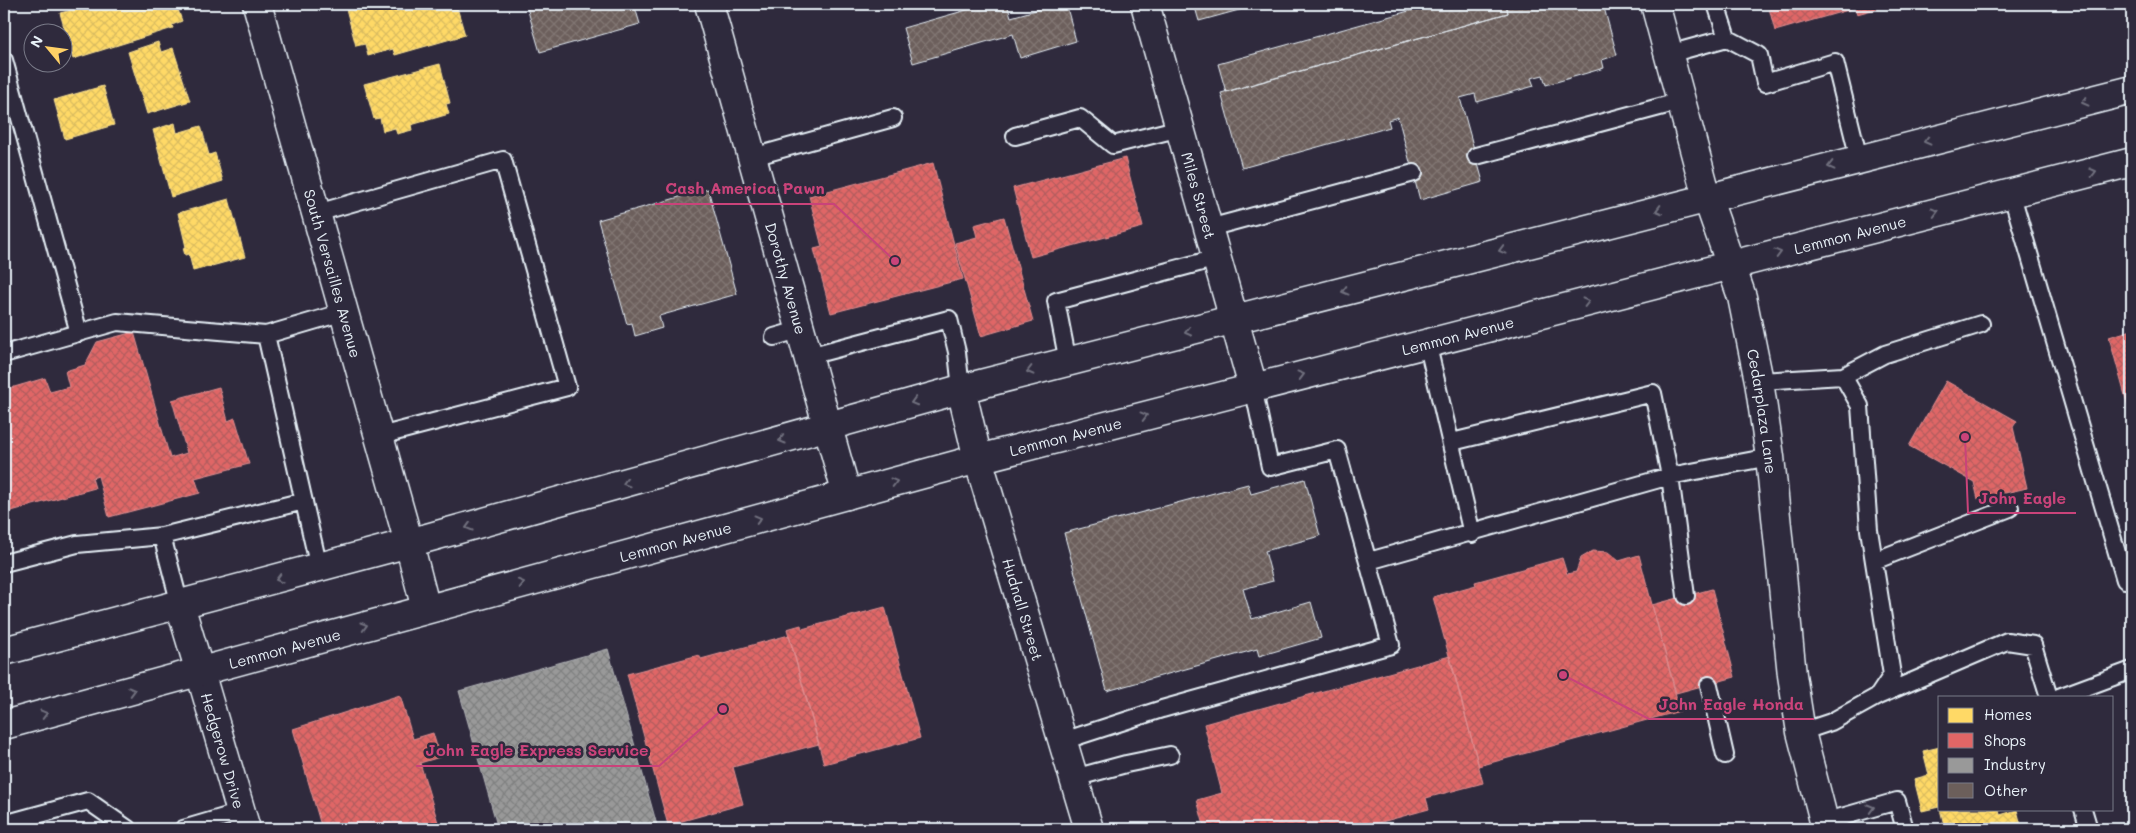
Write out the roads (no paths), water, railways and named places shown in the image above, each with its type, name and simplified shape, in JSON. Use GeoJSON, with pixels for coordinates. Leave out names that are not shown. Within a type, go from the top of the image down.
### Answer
{"type":"FeatureCollection","features":[{"type":"Feature","properties":{"kind":"main road","name":"South Versailles Avenue"},"geometry":{"type":"LineString","coordinates":[[257,4],[380,436],[426,609]]}},
{"type":"Feature","properties":{"kind":"main road","name":"Dorothy Avenue"},"geometry":{"type":"LineString","coordinates":[[709,4],[802,329],[847,495]]}},
{"type":"Feature","properties":{"kind":"main road","name":"Miles Street"},"geometry":{"type":"LineString","coordinates":[[1145,4],[1254,387]]}},
{"type":"Feature","properties":{"kind":"main road","name":"Cedarplaza Lane"},"geometry":{"type":"LineString","coordinates":[[1655,4],[1707,197],[1742,296],[1759,381],[1770,457],[1789,647],[1801,732],[1825,826]]}},
{"type":"Feature","properties":{"kind":"main road"},"geometry":{"type":"LineString","coordinates":[[4,651],[409,544],[961,389],[2132,90]]}},
{"type":"Feature","properties":{"kind":"main road","name":"Lemmon Avenue"},"geometry":{"type":"LineString","coordinates":[[4,725],[978,459],[2132,162]]}},
{"type":"Feature","properties":{"kind":"main road","name":"Hudnall Street"},"geometry":{"type":"LineString","coordinates":[[961,389],[978,459],[1089,829]]}},
{"type":"Feature","properties":{"kind":"main road","name":"Hedgerow Drive"},"geometry":{"type":"LineString","coordinates":[[180,605],[243,821]]}},
{"type":"Feature","properties":{"kind":"lane"},"geometry":{"type":"LineString","coordinates":[[1716,4],[1727,38]]}},
{"type":"Feature","properties":{"kind":"lane"},"geometry":{"type":"LineString","coordinates":[[1669,54],[1727,38],[1759,55],[1765,83],[1835,62],[1859,159]]}},
{"type":"Feature","properties":{"kind":"lane"},"geometry":{"type":"LineString","coordinates":[[4,60],[79,333]]}},
{"type":"Feature","properties":{"kind":"lane"},"geometry":{"type":"LineString","coordinates":[[1476,156],[1682,101]]}},
{"type":"Feature","properties":{"kind":"lane"},"geometry":{"type":"LineString","coordinates":[[753,157],[893,118]]}},
{"type":"Feature","properties":{"kind":"lane"},"geometry":{"type":"LineString","coordinates":[[1015,136],[1080,118],[1113,145],[1180,128]]}},
{"type":"Feature","properties":{"kind":"lane"},"geometry":{"type":"LineString","coordinates":[[317,213],[502,160],[567,387],[380,436]]}},
{"type":"Feature","properties":{"kind":"lane"},"geometry":{"type":"LineString","coordinates":[[1209,228],[1414,173]]}},
{"type":"Feature","properties":{"kind":"lane"},"geometry":{"type":"LineString","coordinates":[[2011,192],[2125,580]]}},
{"type":"Feature","properties":{"kind":"lane"},"geometry":{"type":"LineString","coordinates":[[1068,362],[1056,301],[1217,258]]}},
{"type":"Feature","properties":{"kind":"lane"},"geometry":{"type":"LineString","coordinates":[[4,354],[117,322],[266,335],[344,312]]}},
{"type":"Feature","properties":{"kind":"lane"},"geometry":{"type":"LineString","coordinates":[[809,356],[949,319],[957,352],[961,389]]}},
{"type":"Feature","properties":{"kind":"lane"},"geometry":{"type":"LineString","coordinates":[[1759,381],[1843,376],[1885,354],[1981,324]]}},
{"type":"Feature","properties":{"kind":"lane"},"geometry":{"type":"LineString","coordinates":[[774,337],[802,329]]}},
{"type":"Feature","properties":{"kind":"lane"},"geometry":{"type":"LineString","coordinates":[[266,335],[319,568]]}},
{"type":"Feature","properties":{"kind":"lane"},"geometry":{"type":"LineString","coordinates":[[1427,342],[1452,442],[1472,534]]}},
{"type":"Feature","properties":{"kind":"lane"},"geometry":{"type":"LineString","coordinates":[[1843,376],[1860,406],[1869,530],[1892,675],[1878,696]]}},
{"type":"Feature","properties":{"kind":"lane"},"geometry":{"type":"LineString","coordinates":[[1063,741],[1162,709],[1391,646],[1337,450],[1270,467],[1254,387]]}},
{"type":"Feature","properties":{"kind":"lane"},"geometry":{"type":"LineString","coordinates":[[1452,442],[1653,393],[1670,476],[1686,596]]}},
{"type":"Feature","properties":{"kind":"lane"},"geometry":{"type":"LineString","coordinates":[[1368,561],[1472,534],[1670,476],[1770,457]]}},
{"type":"Feature","properties":{"kind":"lane"},"geometry":{"type":"LineString","coordinates":[[4,563],[78,544],[162,536],[304,501]]}},
{"type":"Feature","properties":{"kind":"lane"},"geometry":{"type":"LineString","coordinates":[[1874,561],[2010,508]]}},
{"type":"Feature","properties":{"kind":"lane"},"geometry":{"type":"LineString","coordinates":[[162,536],[180,605]]}},
{"type":"Feature","properties":{"kind":"lane"},"geometry":{"type":"LineString","coordinates":[[1801,732],[1831,722],[1878,696],[2007,641],[2033,645],[2049,696]]}},
{"type":"Feature","properties":{"kind":"lane"},"geometry":{"type":"LineString","coordinates":[[2062,696],[2132,670]]}},
{"type":"Feature","properties":{"kind":"lane"},"geometry":{"type":"LineString","coordinates":[[1709,684],[1725,756]]}},
{"type":"Feature","properties":{"kind":"lane"},"geometry":{"type":"LineString","coordinates":[[1074,778],[1170,755]]}},
{"type":"Feature","properties":{"kind":"lane"},"geometry":{"type":"LineString","coordinates":[[4,824],[88,801],[128,829]]}},
{"type":"Feature","properties":{"kind":"lane"},"geometry":{"type":"LineString","coordinates":[[1825,826],[1897,801],[1905,829]]}},
{"type":"Feature","properties":{"kind":"lane"},"geometry":{"type":"LineString","coordinates":[[2083,810],[2088,829]]}},
{"type":"Feature","properties":{"kind":"lane"},"geometry":{"type":"LineString","coordinates":[[183,829],[243,821]]}},
{"type":"Feature","properties":{"kind":"place","name":"Cash America Pawn"},"geometry":{"type":"Point","coordinates":[895,261]}},
{"type":"Feature","properties":{"kind":"place","name":"John Eagle"},"geometry":{"type":"Point","coordinates":[1965,437]}},
{"type":"Feature","properties":{"kind":"place","name":"John Eagle Honda"},"geometry":{"type":"Point","coordinates":[1563,675]}},
{"type":"Feature","properties":{"kind":"place","name":"John Eagle Express Service"},"geometry":{"type":"Point","coordinates":[723,709]}}]}
